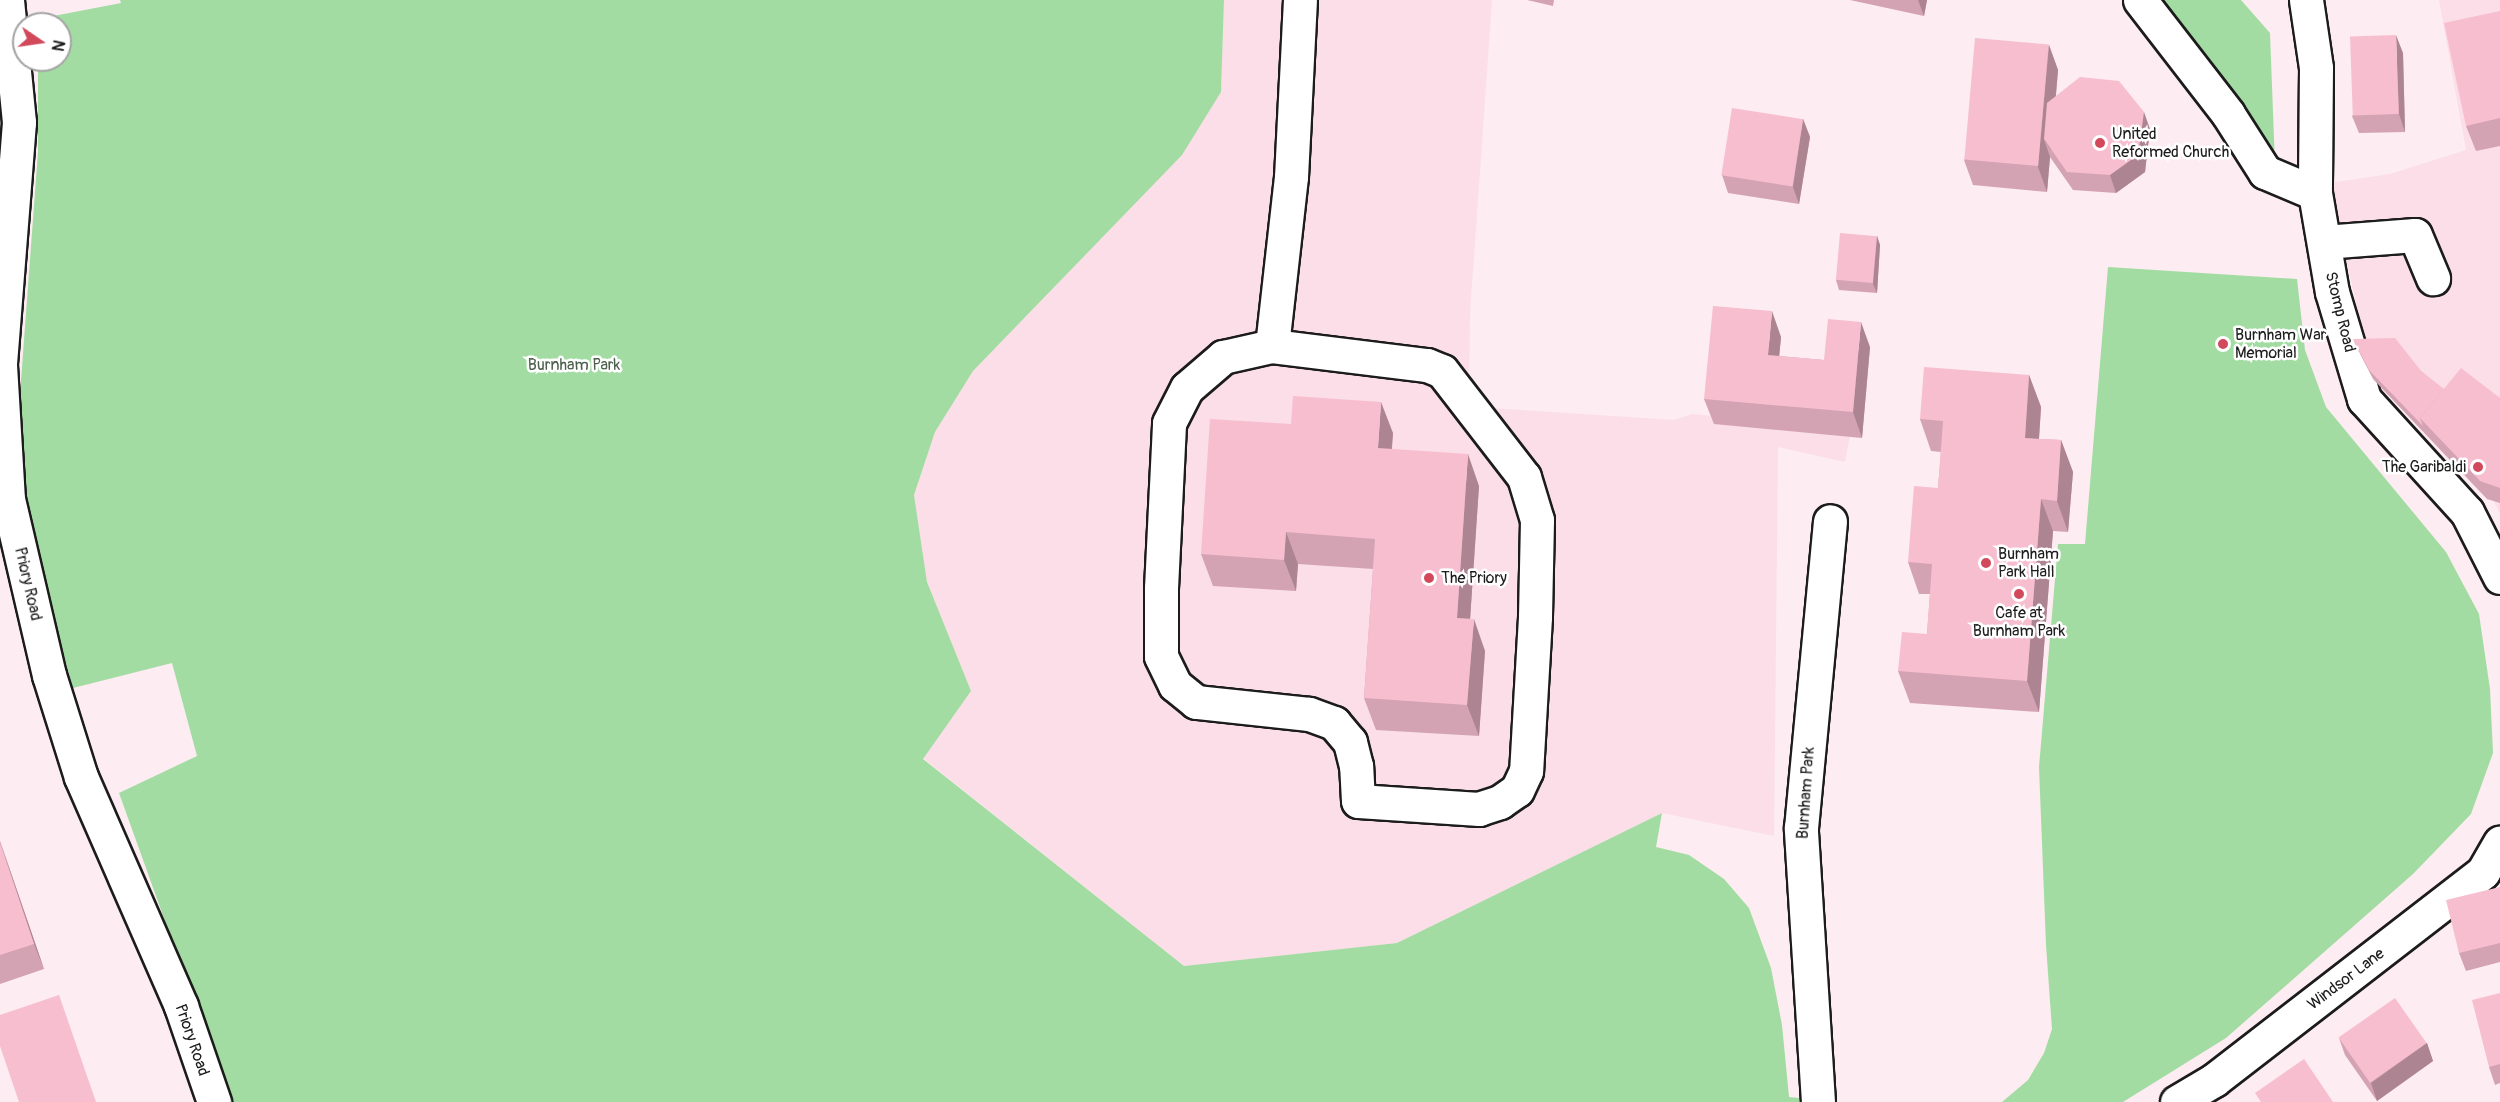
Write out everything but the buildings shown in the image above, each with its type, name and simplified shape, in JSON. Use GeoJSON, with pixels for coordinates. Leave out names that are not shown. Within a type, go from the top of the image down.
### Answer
{"type":"FeatureCollection","features":[{"type":"Feature","properties":{"kind":"street","name":"Priory Road"},"geometry":{"type":"LineString","coordinates":[[7,0],[19,122],[0,365],[8,499],[49,675],[81,777],[181,1006],[214,1102]]}},
{"type":"Feature","properties":{"kind":"street"},"geometry":{"type":"LineString","coordinates":[[1272,346],[1291,177],[1300,0]]}},
{"type":"Feature","properties":{"kind":"street"},"geometry":{"type":"LineString","coordinates":[[2140,0],[2228,114],[2265,172],[2315,194]]}},
{"type":"Feature","properties":{"kind":"street","name":"Stomp Road"},"geometry":{"type":"LineString","coordinates":[[2306,0],[2316,68],[2315,194],[2332,292],[2364,399],[2466,512],[2500,577]]}},
{"type":"Feature","properties":{"kind":"street"},"geometry":{"type":"LineString","coordinates":[[2324,242],[2415,235],[2433,278]]}},
{"type":"Feature","properties":{"kind":"street"},"geometry":{"type":"LineString","coordinates":[[1272,346],[1427,365],[1442,372],[1524,477],[1537,520],[1526,771],[1517,790],[1500,802],[1479,809],[1358,801],[1356,766],[1350,742],[1334,723],[1309,714],[1196,702],[1175,685],[1161,656],[1161,588],[1169,423],[1187,388],[1223,357],[1272,346]]}},
{"type":"Feature","properties":{"kind":"street"},"geometry":{"type":"LineString","coordinates":[[2466,512],[2500,517]]}},
{"type":"Feature","properties":{"kind":"street","name":"Burnham Park"},"geometry":{"type":"LineString","coordinates":[[1818,1102],[1801,828],[1830,521]]}},
{"type":"Feature","properties":{"kind":"street","name":"Windsor Lane"},"geometry":{"type":"LineString","coordinates":[[2177,1102],[2222,1091],[2483,872],[2500,842]]}},
{"type":"Feature","properties":{"kind":"shaded area"},"geometry":{"type":"Polygon","coordinates":[[[1224,0],[1492,0],[1470,313],[1469,397],[1475,407],[1674,420],[1692,414],[1851,430],[1845,462],[1778,447],[1774,836],[1662,813],[1397,943],[1184,966],[923,758],[971,691],[927,582],[914,495],[935,432],[973,371],[1181,155],[1221,92],[1224,0]]]}},
{"type":"Feature","properties":{"kind":"shaded area"},"geometry":{"type":"Polygon","coordinates":[[[2439,0],[2500,0],[2500,514],[2486,484],[2373,378],[2329,183],[2390,174],[2466,150],[2439,0]]]}},
{"type":"Feature","properties":{"kind":"green space","name":"Burnham Park"},"geometry":{"type":"Polygon","coordinates":[[[120,0],[1224,0],[1221,92],[1182,155],[973,371],[935,432],[914,495],[927,582],[971,691],[923,759],[1184,966],[1397,943],[1662,813],[1656,847],[1689,855],[1724,879],[1749,908],[1771,968],[1782,1025],[1789,1097],[1838,1102],[230,1102],[119,793],[197,756],[172,663],[73,688],[26,520],[17,434],[38,152],[38,72],[72,72],[72,12],[121,3],[120,0]]]}},
{"type":"Feature","properties":{"kind":"green space"},"geometry":{"type":"Polygon","coordinates":[[[2140,0],[2241,0],[2270,33],[2275,165],[2140,0]]]}},
{"type":"Feature","properties":{"kind":"green space"},"geometry":{"type":"Polygon","coordinates":[[[2108,267],[2297,279],[2305,350],[2326,407],[2446,552],[2479,614],[2490,689],[2493,753],[2471,814],[2413,874],[2226,1038],[2123,1102],[2002,1102],[2028,1080],[2044,1053],[2052,1029],[2046,945],[2039,767],[2058,544],[2085,544],[2108,267]]]}},
{"type":"Feature","properties":{"kind":"place","name":"United Reformed Church"},"geometry":{"type":"Point","coordinates":[2100,143]}},
{"type":"Feature","properties":{"kind":"place","name":"Burnham War Memorial"},"geometry":{"type":"Point","coordinates":[2223,344]}},
{"type":"Feature","properties":{"kind":"place","name":"The Garibaldi"},"geometry":{"type":"Point","coordinates":[2478,467]}},
{"type":"Feature","properties":{"kind":"place","name":"Burnham Park Hall"},"geometry":{"type":"Point","coordinates":[1986,563]}},
{"type":"Feature","properties":{"kind":"place","name":"The Priory"},"geometry":{"type":"Point","coordinates":[1429,578]}},
{"type":"Feature","properties":{"kind":"place","name":"Cafe at Burnham Park"},"geometry":{"type":"Point","coordinates":[2019,594]}}]}
